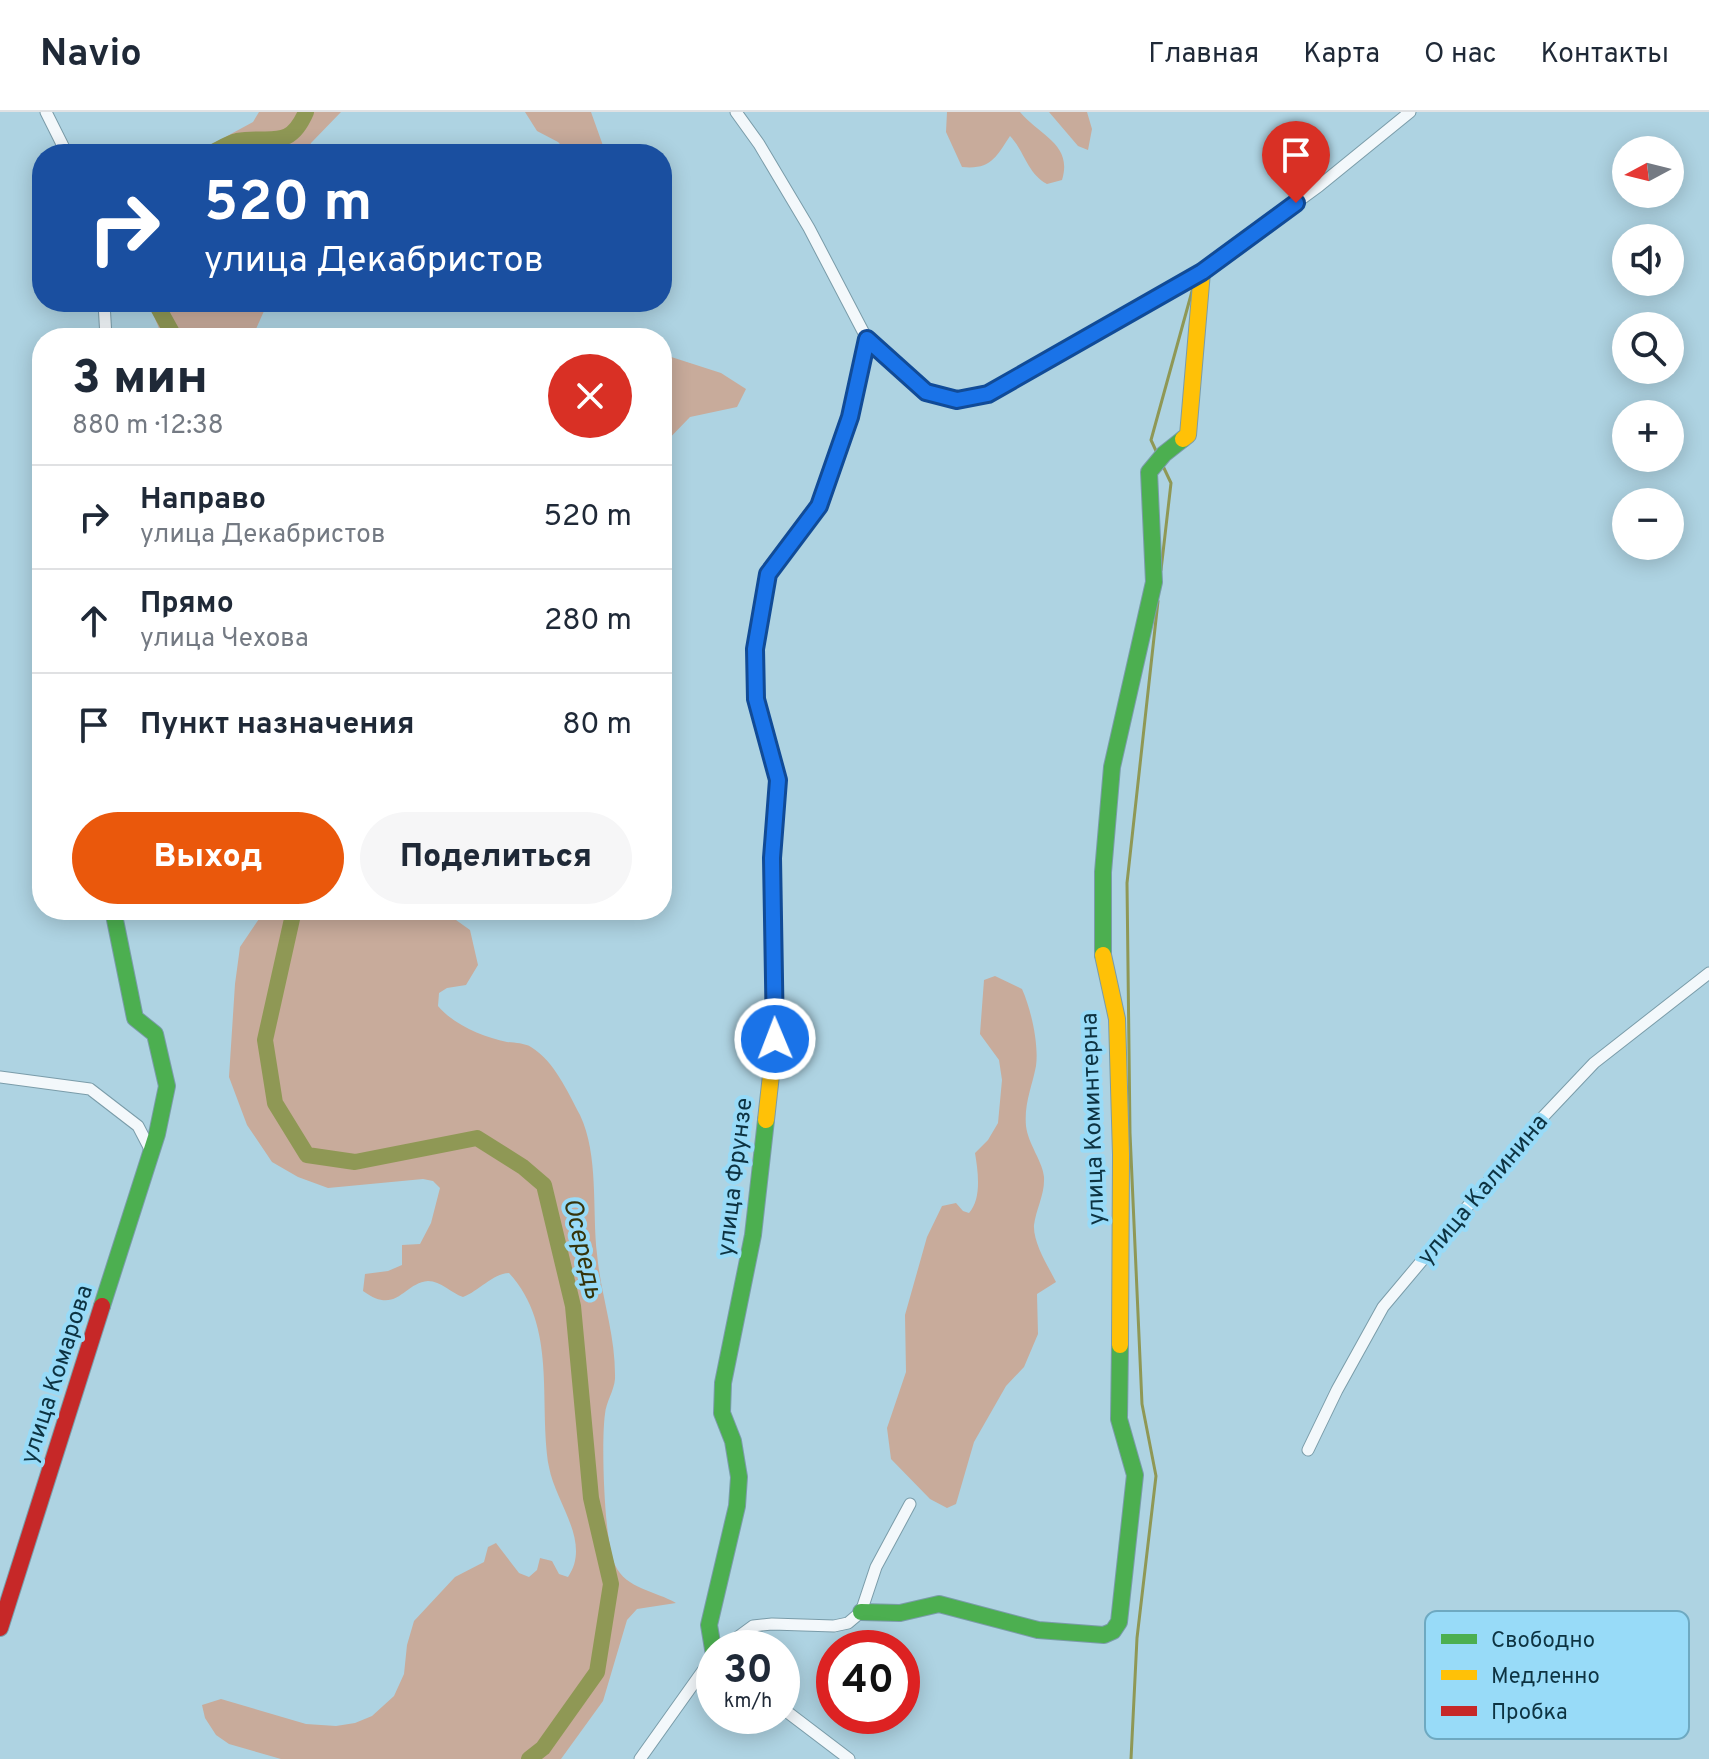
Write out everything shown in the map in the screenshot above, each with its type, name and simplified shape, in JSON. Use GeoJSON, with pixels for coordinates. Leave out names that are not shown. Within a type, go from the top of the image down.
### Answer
{"type":"FeatureCollection","features":[{"type":"Feature","properties":{"kind":"street"},"geometry":{"type":"LineString","coordinates":[[46,112],[62,144]]}},
{"type":"Feature","properties":{"kind":"street"},"geometry":{"type":"LineString","coordinates":[[736,112],[759,144],[809,228],[867,339],[926,392],[957,400],[988,394],[1202,272],[1319,186],[1410,112]]}},
{"type":"Feature","properties":{"kind":"street","name":"улица Коминтерна"},"geometry":{"type":"LineString","coordinates":[[861,1612],[900,1613],[939,1604],[1038,1630],[1104,1635],[1113,1631],[1119,1622],[1135,1475],[1119,1419],[1120,1110],[1117,1019],[1103,956],[1103,872],[1112,767],[1154,582],[1149,472],[1188,435],[1202,272]]}},
{"type":"Feature","properties":{"kind":"street","name":"улица Фрунзе"},"geometry":{"type":"LineString","coordinates":[[710,1630],[737,1506],[739,1477],[733,1441],[722,1413],[723,1383],[753,1235],[775,1039],[772,858],[778,780],[756,699],[755,649],[768,574],[819,506],[850,417],[867,339]]}},
{"type":"Feature","properties":{"kind":"street","name":"улица Комарова"},"geometry":{"type":"LineString","coordinates":[[0,1628],[157,1134],[167,1086],[155,1034],[135,1018],[115,920]]}},
{"type":"Feature","properties":{"kind":"street","name":"улица Калинина"},"geometry":{"type":"LineString","coordinates":[[1308,1450],[1383,1307],[1541,1119],[1594,1063],[1709,973]]}},
{"type":"Feature","properties":{"kind":"street"},"geometry":{"type":"LineString","coordinates":[[0,1077],[90,1089],[138,1126],[151,1151]]}},
{"type":"Feature","properties":{"kind":"street"},"geometry":{"type":"LineString","coordinates":[[748,1630],[753,1626],[772,1624],[834,1626],[848,1623],[861,1612],[876,1567],[910,1504]]}},
{"type":"Feature","properties":{"kind":"street"},"geometry":{"type":"LineString","coordinates":[[640,1759],[696,1680]]}},
{"type":"Feature","properties":{"kind":"street"},"geometry":{"type":"LineString","coordinates":[[800,1722],[849,1759]]}},
{"type":"Feature","properties":{"kind":"shaded area"},"geometry":{"type":"Polygon","coordinates":[[[259,112],[341,112],[311,144],[212,144],[253,122],[259,112]]]}},
{"type":"Feature","properties":{"kind":"shaded area"},"geometry":{"type":"Polygon","coordinates":[[[525,112],[591,112],[602,144],[560,144],[537,131],[525,112]]]}},
{"type":"Feature","properties":{"kind":"shaded area"},"geometry":{"type":"Polygon","coordinates":[[[947,112],[1020,112],[1059,149],[1064,168],[1062,180],[1047,184],[1040,179],[1010,136],[986,164],[962,167],[946,132],[947,112]]]}},
{"type":"Feature","properties":{"kind":"shaded area"},"geometry":{"type":"Polygon","coordinates":[[[1049,112],[1087,112],[1092,129],[1088,150],[1078,146],[1049,112]]]}},
{"type":"Feature","properties":{"kind":"shaded area"},"geometry":{"type":"Polygon","coordinates":[[[152,312],[264,312],[256,328],[159,328],[152,312]]]}},
{"type":"Feature","properties":{"kind":"shaded area"},"geometry":{"type":"Polygon","coordinates":[[[672,357],[721,373],[746,389],[737,407],[690,417],[672,436],[672,357]]]}},
{"type":"Feature","properties":{"kind":"shaded area"},"geometry":{"type":"Polygon","coordinates":[[[258,920],[456,920],[470,930],[478,965],[466,985],[447,988],[439,993],[438,1006],[470,1029],[498,1040],[531,1047],[539,1053],[560,1078],[580,1115],[590,1148],[599,1270],[615,1363],[614,1383],[605,1414],[603,1446],[611,1553],[615,1565],[626,1579],[676,1603],[637,1609],[627,1620],[603,1701],[561,1759],[281,1759],[229,1744],[216,1735],[205,1718],[202,1705],[221,1699],[306,1724],[336,1726],[372,1716],[394,1696],[404,1674],[407,1645],[414,1621],[455,1577],[484,1562],[488,1547],[496,1543],[519,1573],[529,1577],[537,1570],[540,1558],[552,1561],[559,1574],[568,1577],[576,1550],[570,1522],[549,1467],[540,1341],[524,1294],[509,1273],[497,1276],[463,1297],[428,1281],[392,1299],[375,1298],[363,1291],[365,1274],[388,1271],[402,1265],[402,1245],[420,1244],[431,1223],[440,1188],[433,1181],[423,1179],[328,1188],[298,1177],[272,1162],[247,1125],[229,1077],[240,947],[258,920]]]}},
{"type":"Feature","properties":{"kind":"shaded area"},"geometry":{"type":"Polygon","coordinates":[[[995,976],[1022,989],[1034,1027],[1036,1066],[1027,1102],[1026,1126],[1044,1177],[1034,1232],[1056,1282],[1037,1294],[1038,1334],[1024,1367],[1006,1386],[974,1442],[956,1504],[947,1508],[930,1499],[891,1459],[887,1428],[906,1372],[905,1315],[927,1237],[942,1206],[956,1203],[969,1213],[973,1207],[978,1184],[975,1153],[988,1140],[998,1123],[1002,1080],[999,1060],[980,1034],[984,980],[995,976]]]}},
{"type":"Feature","properties":{"kind":"waterway","name":"Осередь"},"geometry":{"type":"LineString","coordinates":[[230,144],[286,137],[300,124],[306,112]]}},
{"type":"Feature","properties":{"kind":"waterway"},"geometry":{"type":"LineString","coordinates":[[1157,453],[1151,440],[1194,284]]}},
{"type":"Feature","properties":{"kind":"waterway","name":"Осередь"},"geometry":{"type":"LineString","coordinates":[[161,312],[169,328]]}},
{"type":"Feature","properties":{"kind":"waterway"},"geometry":{"type":"LineString","coordinates":[[1161,570],[1171,483],[1162,464]]}},
{"type":"Feature","properties":{"kind":"waterway"},"geometry":{"type":"LineString","coordinates":[[1131,1759],[1137,1638],[1156,1476],[1142,1404],[1130,1133],[1127,883],[1158,601]]}},
{"type":"Feature","properties":{"kind":"waterway","name":"Осередь"},"geometry":{"type":"LineString","coordinates":[[292,920],[265,1040],[275,1103],[307,1155],[355,1162],[477,1138],[523,1167],[544,1185],[573,1306],[591,1498],[611,1584],[597,1672],[543,1748],[529,1759]]}},
{"type":"Feature","properties":{"kind":"traffic: fast"},"geometry":{"type":"LineString","coordinates":[[772,757],[756,699],[755,649],[768,574],[819,506],[850,417],[867,339]]}},
{"type":"Feature","properties":{"kind":"traffic: fast"},"geometry":{"type":"LineString","coordinates":[[1103,955],[1103,872],[1112,767],[1154,582],[1149,472],[1164,454],[1183,439]]}},
{"type":"Feature","properties":{"kind":"traffic: fast"},"geometry":{"type":"LineString","coordinates":[[102,1306],[157,1134],[167,1086],[155,1034],[135,1018],[115,920]]}},
{"type":"Feature","properties":{"kind":"traffic: fast"},"geometry":{"type":"LineString","coordinates":[[710,1630],[737,1506],[739,1477],[733,1441],[722,1413],[723,1383],[753,1235],[766,1120]]}},
{"type":"Feature","properties":{"kind":"traffic: fast"},"geometry":{"type":"LineString","coordinates":[[861,1612],[900,1613],[939,1604],[1038,1630],[1104,1635],[1113,1631],[1119,1622],[1135,1475],[1119,1419],[1120,1345]]}},
{"type":"Feature","properties":{"kind":"traffic: slow"},"geometry":{"type":"LineString","coordinates":[[1183,439],[1188,435],[1202,272]]}},
{"type":"Feature","properties":{"kind":"traffic: slow"},"geometry":{"type":"LineString","coordinates":[[766,1120],[775,1039],[772,858],[778,780],[772,757]]}},
{"type":"Feature","properties":{"kind":"traffic: slow"},"geometry":{"type":"LineString","coordinates":[[1103,955],[1117,1019],[1121,1155],[1120,1345]]}},
{"type":"Feature","properties":{"kind":"traffic: jam"},"geometry":{"type":"LineString","coordinates":[[0,1628],[102,1306]]}},
{"type":"Feature","properties":{"kind":"route"},"geometry":{"type":"LineString","coordinates":[[775,1039],[772,858],[778,780],[756,699],[755,649],[768,574],[819,506],[850,417],[867,339],[926,392],[957,400],[988,394],[1202,272],[1296,203]]}}]}
